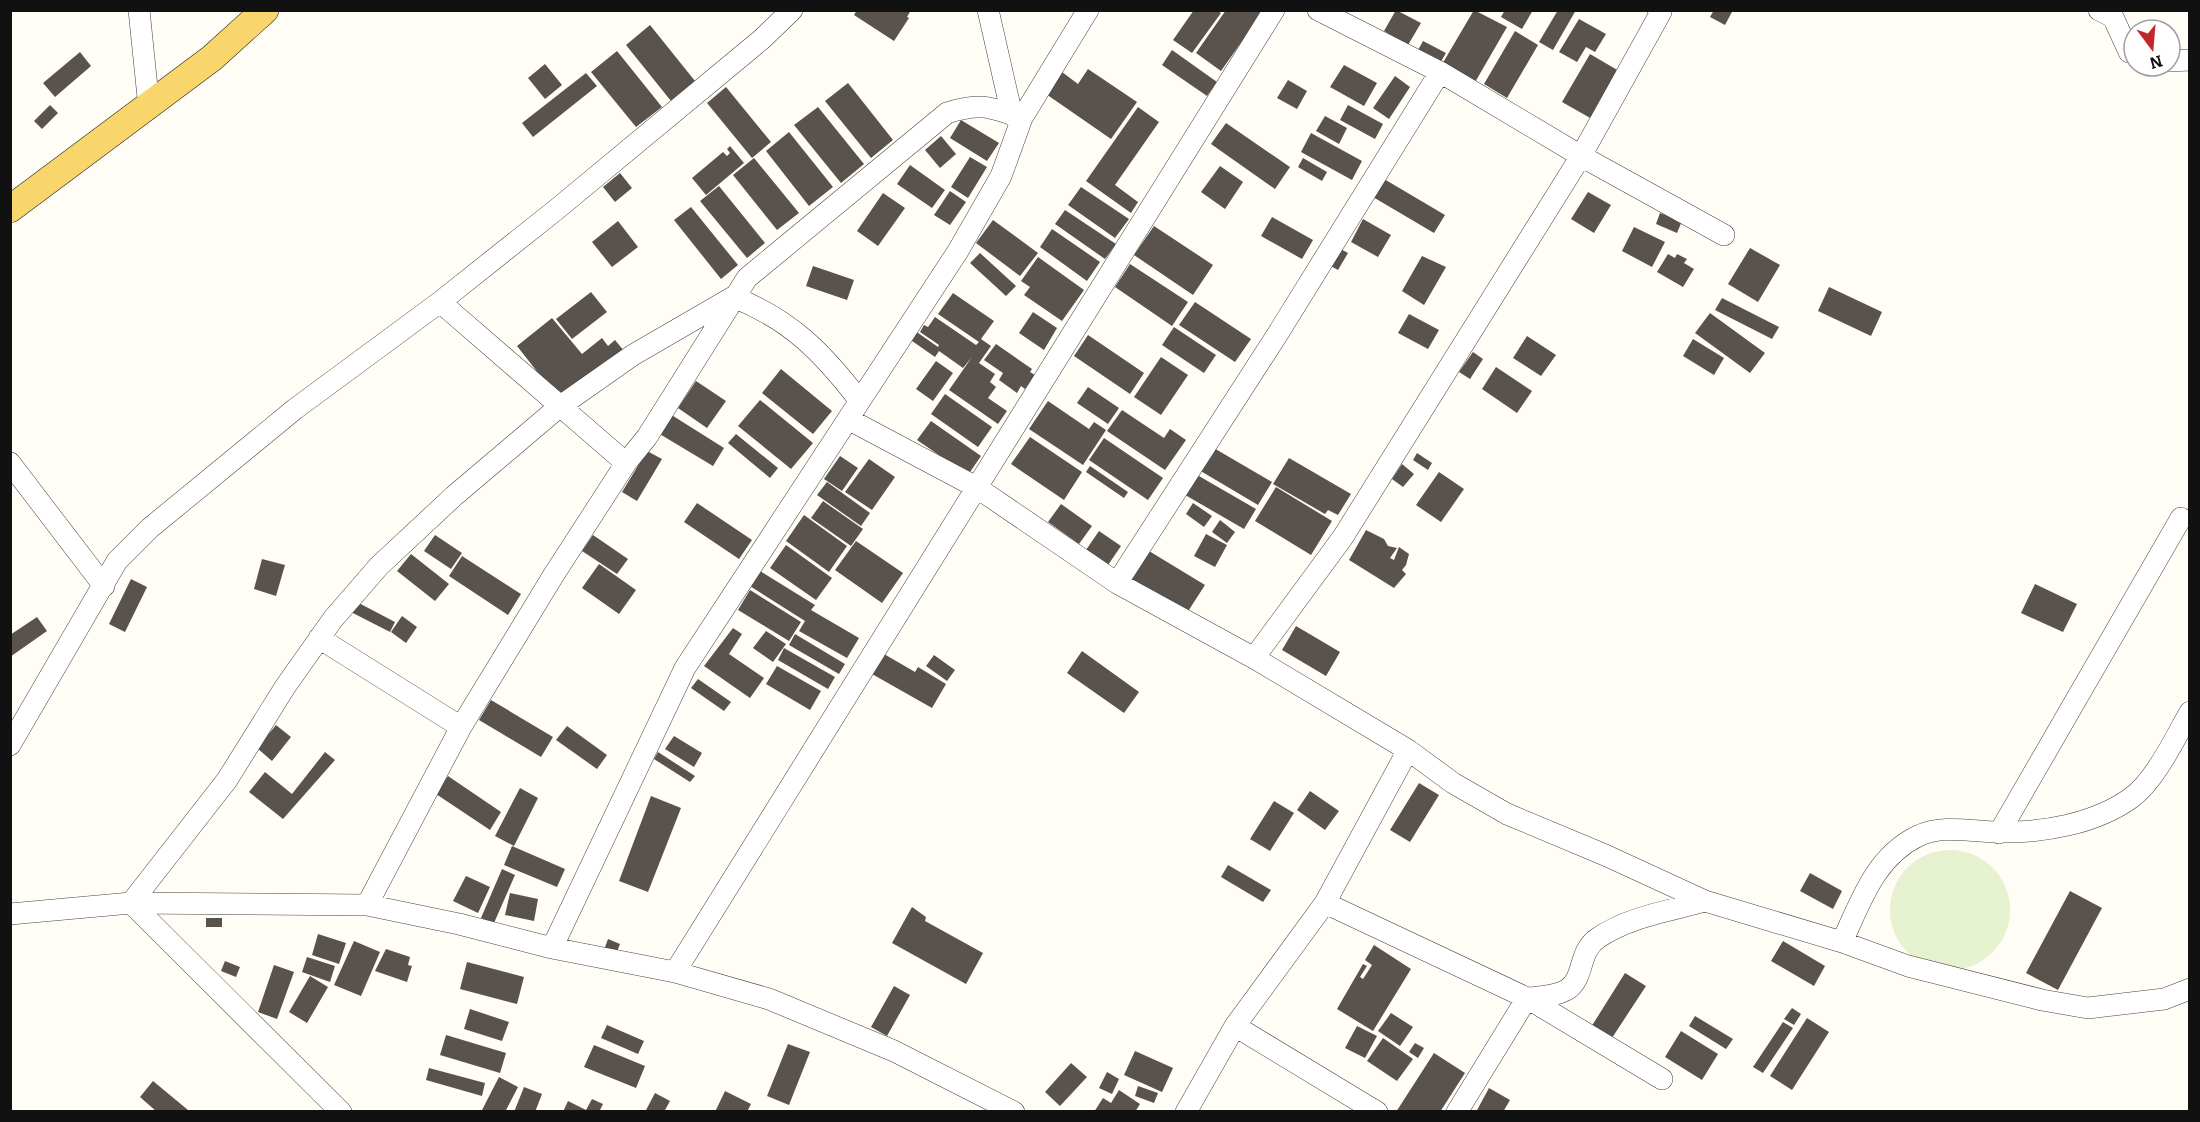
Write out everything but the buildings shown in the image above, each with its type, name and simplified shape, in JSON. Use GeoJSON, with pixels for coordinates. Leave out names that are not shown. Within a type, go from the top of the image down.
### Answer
{"type":"FeatureCollection","features":[{"type":"Feature","properties":{"kind":"main road"},"geometry":{"type":"LineString","coordinates":[[10,210],[212,58],[265,10]]}},
{"type":"Feature","properties":{"kind":"street"},"geometry":{"type":"LineString","coordinates":[[139,10],[149,107]]}},
{"type":"Feature","properties":{"kind":"street"},"geometry":{"type":"LineString","coordinates":[[10,745],[117,561],[150,528],[295,409],[440,302],[557,209],[753,47],[792,10]]}},
{"type":"Feature","properties":{"kind":"street"},"geometry":{"type":"LineString","coordinates":[[988,10],[1017,117]]}},
{"type":"Feature","properties":{"kind":"street"},"geometry":{"type":"LineString","coordinates":[[552,948],[685,668],[958,251],[1001,176],[1017,117],[1088,10]]}},
{"type":"Feature","properties":{"kind":"street"},"geometry":{"type":"LineString","coordinates":[[675,972],[1274,10]]}},
{"type":"Feature","properties":{"kind":"street"},"geometry":{"type":"LineString","coordinates":[[1318,10],[1440,72],[1581,156],[1724,235]]}},
{"type":"Feature","properties":{"kind":"street"},"geometry":{"type":"LineString","coordinates":[[1254,658],[1343,537],[1581,156],[1661,12],[1658,10]]}},
{"type":"Feature","properties":{"kind":"street"},"geometry":{"type":"LineString","coordinates":[[2099,10],[2113,17],[2122,37]]}},
{"type":"Feature","properties":{"kind":"street"},"geometry":{"type":"LineString","coordinates":[[1117,583],[1277,335],[1440,72]]}},
{"type":"Feature","properties":{"kind":"street"},"geometry":{"type":"LineString","coordinates":[[367,905],[461,727],[553,576],[626,463],[647,437],[747,278],[769,257],[947,113],[967,106],[986,105],[1017,117]]}},
{"type":"Feature","properties":{"kind":"street"},"geometry":{"type":"LineString","coordinates":[[733,297],[764,309],[793,330],[830,362],[859,400]]}},
{"type":"Feature","properties":{"kind":"street"},"geometry":{"type":"LineString","coordinates":[[131,903],[227,780],[285,687],[319,638],[379,566],[454,496],[559,407],[633,355],[733,297]]}},
{"type":"Feature","properties":{"kind":"street"},"geometry":{"type":"LineString","coordinates":[[440,302],[626,463]]}},
{"type":"Feature","properties":{"kind":"street"},"geometry":{"type":"LineString","coordinates":[[848,418],[976,487],[1117,583],[1254,658],[1408,750],[1453,783],[1507,814],[1605,855],[1705,901],[1842,942],[1908,966],[2042,1000],[2088,1008],[2164,999],[2190,989]]}},
{"type":"Feature","properties":{"kind":"street"},"geometry":{"type":"LineString","coordinates":[[10,463],[104,586]]}},
{"type":"Feature","properties":{"kind":"street"},"geometry":{"type":"LineString","coordinates":[[1999,832],[2181,518]]}},
{"type":"Feature","properties":{"kind":"street"},"geometry":{"type":"LineString","coordinates":[[319,638],[461,727]]}},
{"type":"Feature","properties":{"kind":"street"},"geometry":{"type":"LineString","coordinates":[[1842,942],[1875,870],[1918,836],[1961,829],[1999,832],[2033,830],[2090,819],[2132,798],[2165,758],[2190,712]]}},
{"type":"Feature","properties":{"kind":"street"},"geometry":{"type":"LineString","coordinates":[[1186,1112],[1235,1026],[1325,903],[1408,750]]}},
{"type":"Feature","properties":{"kind":"street"},"geometry":{"type":"LineString","coordinates":[[1527,998],[1551,995],[1568,989],[1575,981],[1584,953],[1598,938],[1638,920],[1705,901]]}},
{"type":"Feature","properties":{"kind":"street"},"geometry":{"type":"LineString","coordinates":[[131,903],[340,1112]]}},
{"type":"Feature","properties":{"kind":"street"},"geometry":{"type":"LineString","coordinates":[[10,914],[131,903],[367,905],[459,924],[552,948],[675,972],[769,999],[894,1051],[1010,1111]]}},
{"type":"Feature","properties":{"kind":"street"},"geometry":{"type":"LineString","coordinates":[[1325,903],[1527,998],[1662,1079]]}},
{"type":"Feature","properties":{"kind":"street"},"geometry":{"type":"LineString","coordinates":[[1457,1112],[1527,998]]}},
{"type":"Feature","properties":{"kind":"street"},"geometry":{"type":"LineString","coordinates":[[1235,1026],[1377,1112]]}},
{"type":"Feature","properties":{"kind":"green space"},"geometry":{"type":"Polygon","coordinates":[[[1950,850],[1973,855],[1992,868],[2005,887],[2010,910],[2005,933],[1992,952],[1973,965],[1950,970],[1927,965],[1908,952],[1895,933],[1890,910],[1895,887],[1908,868],[1927,855],[1950,850]]]}}]}
